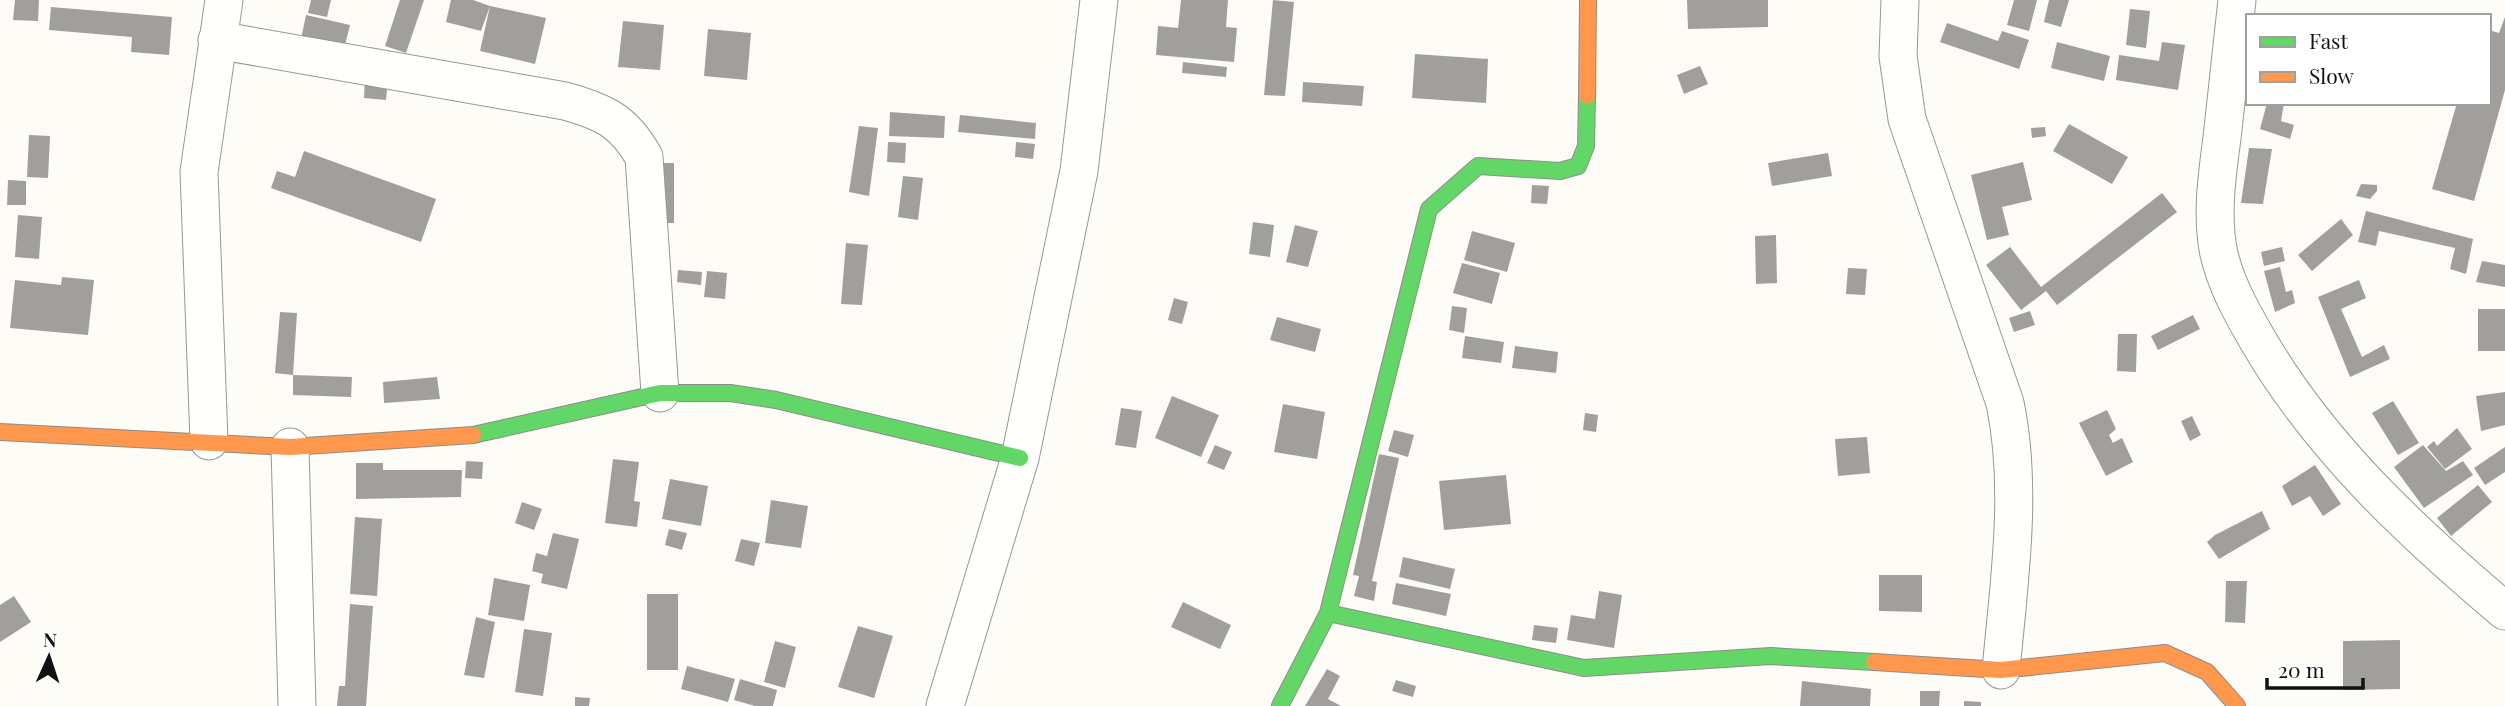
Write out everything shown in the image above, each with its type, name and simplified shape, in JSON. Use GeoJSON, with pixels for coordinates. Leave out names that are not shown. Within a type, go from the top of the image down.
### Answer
{"type":"FeatureCollection","features":[{"type":"Feature","properties":{"kind":"street"},"geometry":{"type":"LineString","coordinates":[[209,441],[198,197],[224,0]]}},
{"type":"Feature","properties":{"kind":"street"},"geometry":{"type":"LineString","coordinates":[[945,706],[1020,458],[1079,170],[1099,0]]}},
{"type":"Feature","properties":{"kind":"street"},"geometry":{"type":"LineString","coordinates":[[1280,706],[1328,613],[1425,218],[1429,209],[1478,166],[1560,171],[1578,166],[1584,157],[1586,146],[1588,0]]}},
{"type":"Feature","properties":{"kind":"street"},"geometry":{"type":"LineString","coordinates":[[1900,0],[1898,56],[1907,119],[2005,403],[2011,432],[2013,463],[2009,588],[2001,670]]}},
{"type":"Feature","properties":{"kind":"street"},"geometry":{"type":"LineString","coordinates":[[2236,0],[2216,186],[2215,224],[2219,254],[2230,289],[2277,374],[2312,423],[2410,527],[2505,611]]}},
{"type":"Feature","properties":{"kind":"street"},"geometry":{"type":"LineString","coordinates":[[217,40],[565,101],[617,121],[632,136],[644,157],[660,393]]}},
{"type":"Feature","properties":{"kind":"street"},"geometry":{"type":"LineString","coordinates":[[0,432],[290,447],[476,435],[660,393],[730,393],[776,400],[1020,458]]}},
{"type":"Feature","properties":{"kind":"street"},"geometry":{"type":"LineString","coordinates":[[290,447],[297,706]]}},
{"type":"Feature","properties":{"kind":"street"},"geometry":{"type":"LineString","coordinates":[[1328,613],[1584,668],[1772,656],[2001,670],[2165,653],[2189,659],[2207,671],[2237,706]]}},
{"type":"Feature","properties":{"kind":"building"},"geometry":{"type":"Polygon","coordinates":[[[15,0],[39,0],[38,21],[13,20],[15,0]]]}},
{"type":"Feature","properties":{"kind":"building"},"geometry":{"type":"Polygon","coordinates":[[[311,0],[331,0],[327,17],[308,13],[311,0]]]}},
{"type":"Feature","properties":{"kind":"building"},"geometry":{"type":"Polygon","coordinates":[[[400,0],[424,0],[406,53],[385,46],[400,0]]]}},
{"type":"Feature","properties":{"kind":"building"},"geometry":{"type":"Polygon","coordinates":[[[451,0],[473,0],[490,6],[481,31],[446,22],[451,0]]]}},
{"type":"Feature","properties":{"kind":"building"},"geometry":{"type":"Polygon","coordinates":[[[1181,0],[1228,0],[1226,27],[1237,28],[1234,62],[1156,55],[1158,26],[1178,28],[1181,0]]]}},
{"type":"Feature","properties":{"kind":"building"},"geometry":{"type":"Polygon","coordinates":[[[1273,0],[1294,2],[1285,96],[1264,95],[1273,0]]]}},
{"type":"Feature","properties":{"kind":"building"},"geometry":{"type":"Polygon","coordinates":[[[1687,0],[1768,0],[1768,27],[1688,29],[1687,0]]]}},
{"type":"Feature","properties":{"kind":"building"},"geometry":{"type":"Polygon","coordinates":[[[2014,0],[2037,0],[2029,31],[2007,25],[2014,0]]]}},
{"type":"Feature","properties":{"kind":"building"},"geometry":{"type":"Polygon","coordinates":[[[2049,0],[2069,0],[2061,27],[2044,22],[2049,0]]]}},
{"type":"Feature","properties":{"kind":"building"},"geometry":{"type":"Polygon","coordinates":[[[490,6],[546,18],[535,64],[480,51],[490,6]]]}},
{"type":"Feature","properties":{"kind":"building"},"geometry":{"type":"Polygon","coordinates":[[[51,7],[172,17],[169,55],[131,52],[132,37],[49,30],[51,7]]]}},
{"type":"Feature","properties":{"kind":"building"},"geometry":{"type":"Polygon","coordinates":[[[2130,9],[2150,11],[2146,48],[2126,45],[2130,9]]]}},
{"type":"Feature","properties":{"kind":"building"},"geometry":{"type":"Polygon","coordinates":[[[306,15],[350,25],[344,49],[301,39],[306,15]]]}},
{"type":"Feature","properties":{"kind":"building"},"geometry":{"type":"Polygon","coordinates":[[[2505,17],[2505,90],[2474,201],[2432,189],[2456,105],[2491,105],[2491,31],[2499,33],[2505,17]]]}},
{"type":"Feature","properties":{"kind":"building"},"geometry":{"type":"Polygon","coordinates":[[[623,21],[664,25],[660,70],[618,67],[623,21]]]}},
{"type":"Feature","properties":{"kind":"building"},"geometry":{"type":"Polygon","coordinates":[[[1947,23],[1998,41],[2002,31],[2029,40],[2019,69],[1940,42],[1947,23]]]}},
{"type":"Feature","properties":{"kind":"building"},"geometry":{"type":"Polygon","coordinates":[[[708,29],[751,33],[747,80],[704,76],[708,29]]]}},
{"type":"Feature","properties":{"kind":"building"},"geometry":{"type":"Polygon","coordinates":[[[2057,42],[2110,56],[2104,81],[2051,68],[2057,42]]]}},
{"type":"Feature","properties":{"kind":"building"},"geometry":{"type":"Polygon","coordinates":[[[2162,42],[2185,45],[2178,90],[2116,80],[2119,55],[2159,61],[2162,42]]]}},
{"type":"Feature","properties":{"kind":"building"},"geometry":{"type":"Polygon","coordinates":[[[1415,54],[1488,59],[1486,103],[1412,98],[1415,54]]]}},
{"type":"Feature","properties":{"kind":"building"},"geometry":{"type":"Polygon","coordinates":[[[1183,62],[1227,67],[1226,77],[1182,73],[1183,62]]]}},
{"type":"Feature","properties":{"kind":"building"},"geometry":{"type":"Polygon","coordinates":[[[1700,66],[1708,84],[1684,94],[1677,75],[1700,66]]]}},
{"type":"Feature","properties":{"kind":"building"},"geometry":{"type":"Polygon","coordinates":[[[365,78],[388,80],[386,100],[364,98],[365,78]]]}},
{"type":"Feature","properties":{"kind":"building"},"geometry":{"type":"Polygon","coordinates":[[[1303,82],[1364,86],[1362,106],[1302,102],[1303,82]]]}},
{"type":"Feature","properties":{"kind":"building"},"geometry":{"type":"Polygon","coordinates":[[[2266,105],[2284,105],[2281,121],[2294,125],[2290,139],[2260,129],[2266,105]]]}},
{"type":"Feature","properties":{"kind":"building"},"geometry":{"type":"Polygon","coordinates":[[[890,112],[945,116],[944,138],[889,136],[890,112]]]}},
{"type":"Feature","properties":{"kind":"building"},"geometry":{"type":"Polygon","coordinates":[[[960,115],[1036,123],[1035,139],[958,132],[960,115]]]}},
{"type":"Feature","properties":{"kind":"building"},"geometry":{"type":"Polygon","coordinates":[[[2069,124],[2128,157],[2112,184],[2053,151],[2069,124]]]}},
{"type":"Feature","properties":{"kind":"building"},"geometry":{"type":"Polygon","coordinates":[[[859,126],[878,128],[869,196],[849,192],[859,126]]]}},
{"type":"Feature","properties":{"kind":"building"},"geometry":{"type":"Polygon","coordinates":[[[2045,127],[2046,136],[2032,138],[2031,128],[2045,127]]]}},
{"type":"Feature","properties":{"kind":"building"},"geometry":{"type":"Polygon","coordinates":[[[29,135],[50,136],[48,178],[27,177],[29,135]]]}},
{"type":"Feature","properties":{"kind":"building"},"geometry":{"type":"Polygon","coordinates":[[[888,142],[906,143],[905,163],[887,162],[888,142]]]}},
{"type":"Feature","properties":{"kind":"building"},"geometry":{"type":"Polygon","coordinates":[[[1016,142],[1035,144],[1033,159],[1015,157],[1016,142]]]}},
{"type":"Feature","properties":{"kind":"building"},"geometry":{"type":"Polygon","coordinates":[[[2249,148],[2272,149],[2263,204],[2241,203],[2249,148]]]}},
{"type":"Feature","properties":{"kind":"building"},"geometry":{"type":"Polygon","coordinates":[[[304,151],[436,199],[421,242],[271,188],[277,171],[295,177],[304,151]]]}},
{"type":"Feature","properties":{"kind":"building"},"geometry":{"type":"Polygon","coordinates":[[[1828,153],[1832,176],[1772,186],[1768,163],[1828,153]]]}},
{"type":"Feature","properties":{"kind":"building"},"geometry":{"type":"Polygon","coordinates":[[[2023,162],[2032,200],[2002,207],[2009,235],[1987,240],[1971,175],[2023,162]]]}},
{"type":"Feature","properties":{"kind":"building"},"geometry":{"type":"Polygon","coordinates":[[[660,163],[674,163],[674,223],[660,223],[660,163]]]}},
{"type":"Feature","properties":{"kind":"building"},"geometry":{"type":"Polygon","coordinates":[[[903,176],[923,178],[918,220],[898,217],[903,176]]]}},
{"type":"Feature","properties":{"kind":"building"},"geometry":{"type":"Polygon","coordinates":[[[8,180],[26,181],[26,205],[7,205],[8,180]]]}},
{"type":"Feature","properties":{"kind":"building"},"geometry":{"type":"Polygon","coordinates":[[[2361,184],[2377,185],[2377,191],[2370,199],[2356,196],[2361,184]]]}},
{"type":"Feature","properties":{"kind":"building"},"geometry":{"type":"Polygon","coordinates":[[[1532,185],[1549,186],[1547,204],[1531,203],[1532,185]]]}},
{"type":"Feature","properties":{"kind":"building"},"geometry":{"type":"Polygon","coordinates":[[[2162,193],[2177,212],[2057,305],[2046,291],[2021,310],[1986,265],[2010,247],[2041,287],[2162,193]]]}},
{"type":"Feature","properties":{"kind":"building"},"geometry":{"type":"Polygon","coordinates":[[[2366,211],[2473,239],[2466,274],[2450,269],[2455,248],[2379,231],[2376,246],[2358,242],[2366,211]]]}},
{"type":"Feature","properties":{"kind":"building"},"geometry":{"type":"Polygon","coordinates":[[[18,215],[42,217],[39,259],[15,257],[18,215]]]}},
{"type":"Feature","properties":{"kind":"building"},"geometry":{"type":"Polygon","coordinates":[[[2341,219],[2353,235],[2312,271],[2298,255],[2341,219]]]}},
{"type":"Feature","properties":{"kind":"building"},"geometry":{"type":"Polygon","coordinates":[[[1253,222],[1274,225],[1270,257],[1249,254],[1253,222]]]}},
{"type":"Feature","properties":{"kind":"building"},"geometry":{"type":"Polygon","coordinates":[[[1295,225],[1318,231],[1308,267],[1286,262],[1295,225]]]}},
{"type":"Feature","properties":{"kind":"building"},"geometry":{"type":"Polygon","coordinates":[[[1472,231],[1515,243],[1507,272],[1464,260],[1472,231]]]}},
{"type":"Feature","properties":{"kind":"building"},"geometry":{"type":"Polygon","coordinates":[[[1776,235],[1777,283],[1756,284],[1755,236],[1776,235]]]}},
{"type":"Feature","properties":{"kind":"building"},"geometry":{"type":"Polygon","coordinates":[[[846,243],[868,245],[862,305],[841,304],[846,243]]]}},
{"type":"Feature","properties":{"kind":"building"},"geometry":{"type":"Polygon","coordinates":[[[2282,247],[2285,261],[2264,266],[2261,252],[2282,247]]]}},
{"type":"Feature","properties":{"kind":"building"},"geometry":{"type":"Polygon","coordinates":[[[2482,261],[2505,265],[2505,287],[2476,282],[2482,261]]]}},
{"type":"Feature","properties":{"kind":"building"},"geometry":{"type":"Polygon","coordinates":[[[1462,263],[1500,273],[1492,304],[1453,293],[1462,263]]]}},
{"type":"Feature","properties":{"kind":"building"},"geometry":{"type":"Polygon","coordinates":[[[2280,267],[2286,292],[2292,290],[2295,303],[2275,312],[2264,271],[2280,267]]]}},
{"type":"Feature","properties":{"kind":"building"},"geometry":{"type":"Polygon","coordinates":[[[1848,268],[1867,269],[1865,295],[1846,294],[1848,268]]]}},
{"type":"Feature","properties":{"kind":"building"},"geometry":{"type":"Polygon","coordinates":[[[678,270],[702,272],[701,285],[677,282],[678,270]]]}},
{"type":"Feature","properties":{"kind":"building"},"geometry":{"type":"Polygon","coordinates":[[[707,271],[727,273],[725,299],[704,297],[707,271]]]}},
{"type":"Feature","properties":{"kind":"building"},"geometry":{"type":"Polygon","coordinates":[[[62,277],[94,280],[88,335],[10,328],[15,280],[61,285],[62,277]]]}},
{"type":"Feature","properties":{"kind":"building"},"geometry":{"type":"Polygon","coordinates":[[[2359,280],[2366,298],[2341,309],[2362,357],[2384,345],[2390,359],[2350,377],[2318,297],[2359,280]]]}},
{"type":"Feature","properties":{"kind":"building"},"geometry":{"type":"Polygon","coordinates":[[[1174,298],[1188,302],[1182,324],[1168,320],[1174,298]]]}},
{"type":"Feature","properties":{"kind":"building"},"geometry":{"type":"Polygon","coordinates":[[[1452,306],[1467,308],[1464,333],[1449,330],[1452,306]]]}},
{"type":"Feature","properties":{"kind":"building"},"geometry":{"type":"Polygon","coordinates":[[[2478,309],[2505,309],[2505,351],[2478,351],[2478,309]]]}},
{"type":"Feature","properties":{"kind":"building"},"geometry":{"type":"Polygon","coordinates":[[[2030,311],[2035,325],[2014,332],[2009,318],[2030,311]]]}},
{"type":"Feature","properties":{"kind":"building"},"geometry":{"type":"Polygon","coordinates":[[[280,312],[297,313],[293,375],[275,373],[280,312]]]}},
{"type":"Feature","properties":{"kind":"building"},"geometry":{"type":"Polygon","coordinates":[[[2193,315],[2200,329],[2158,350],[2151,336],[2193,315]]]}},
{"type":"Feature","properties":{"kind":"building"},"geometry":{"type":"Polygon","coordinates":[[[1277,317],[1321,329],[1315,352],[1270,340],[1277,317]]]}},
{"type":"Feature","properties":{"kind":"building"},"geometry":{"type":"Polygon","coordinates":[[[2118,334],[2137,334],[2136,372],[2117,371],[2118,334]]]}},
{"type":"Feature","properties":{"kind":"building"},"geometry":{"type":"Polygon","coordinates":[[[1465,336],[1504,342],[1501,363],[1462,358],[1465,336]]]}},
{"type":"Feature","properties":{"kind":"building"},"geometry":{"type":"Polygon","coordinates":[[[1515,346],[1558,352],[1556,373],[1512,368],[1515,346]]]}},
{"type":"Feature","properties":{"kind":"building"},"geometry":{"type":"Polygon","coordinates":[[[293,375],[352,377],[351,397],[293,395],[293,375]]]}},
{"type":"Feature","properties":{"kind":"building"},"geometry":{"type":"Polygon","coordinates":[[[437,377],[440,399],[384,403],[383,382],[437,377]]]}},
{"type":"Feature","properties":{"kind":"building"},"geometry":{"type":"Polygon","coordinates":[[[2505,392],[2505,425],[2481,431],[2476,396],[2505,392]]]}},
{"type":"Feature","properties":{"kind":"building"},"geometry":{"type":"Polygon","coordinates":[[[1172,396],[1219,415],[1201,457],[1155,438],[1172,396]]]}},
{"type":"Feature","properties":{"kind":"building"},"geometry":{"type":"Polygon","coordinates":[[[2393,401],[2419,443],[2398,455],[2372,413],[2393,401]]]}},
{"type":"Feature","properties":{"kind":"building"},"geometry":{"type":"Polygon","coordinates":[[[1283,404],[1325,412],[1317,459],[1274,452],[1283,404]]]}},
{"type":"Feature","properties":{"kind":"building"},"geometry":{"type":"Polygon","coordinates":[[[1121,408],[1142,411],[1136,448],[1115,445],[1121,408]]]}},
{"type":"Feature","properties":{"kind":"building"},"geometry":{"type":"Polygon","coordinates":[[[2107,410],[2116,429],[2109,435],[2113,443],[2122,438],[2133,462],[2106,476],[2079,423],[2107,410]]]}},
{"type":"Feature","properties":{"kind":"building"},"geometry":{"type":"Polygon","coordinates":[[[1585,413],[1598,415],[1596,432],[1583,430],[1585,413]]]}},
{"type":"Feature","properties":{"kind":"building"},"geometry":{"type":"Polygon","coordinates":[[[2192,416],[2201,435],[2190,441],[2181,421],[2192,416]]]}},
{"type":"Feature","properties":{"kind":"building"},"geometry":{"type":"Polygon","coordinates":[[[2457,428],[2472,449],[2445,469],[2427,447],[2434,441],[2437,446],[2457,428]]]}},
{"type":"Feature","properties":{"kind":"building"},"geometry":{"type":"Polygon","coordinates":[[[1394,430],[1414,435],[1408,457],[1388,451],[1394,430]]]}},
{"type":"Feature","properties":{"kind":"building"},"geometry":{"type":"Polygon","coordinates":[[[1867,437],[1870,473],[1838,476],[1835,439],[1867,437]]]}},
{"type":"Feature","properties":{"kind":"building"},"geometry":{"type":"Polygon","coordinates":[[[1215,445],[1232,452],[1224,470],[1207,463],[1215,445]]]}},
{"type":"Feature","properties":{"kind":"building"},"geometry":{"type":"Polygon","coordinates":[[[2423,445],[2446,471],[2463,461],[2473,475],[2424,508],[2394,467],[2423,445]]]}},
{"type":"Feature","properties":{"kind":"building"},"geometry":{"type":"Polygon","coordinates":[[[2505,447],[2505,472],[2485,485],[2474,468],[2505,447]]]}},
{"type":"Feature","properties":{"kind":"building"},"geometry":{"type":"Polygon","coordinates":[[[1379,454],[1399,458],[1372,581],[1377,582],[1374,601],[1354,596],[1359,576],[1353,575],[1379,454]]]}},
{"type":"Feature","properties":{"kind":"building"},"geometry":{"type":"Polygon","coordinates":[[[613,459],[639,462],[634,501],[640,502],[637,527],[605,523],[613,459]]]}},
{"type":"Feature","properties":{"kind":"building"},"geometry":{"type":"Polygon","coordinates":[[[466,461],[483,462],[482,479],[465,478],[466,461]]]}},
{"type":"Feature","properties":{"kind":"building"},"geometry":{"type":"Polygon","coordinates":[[[356,463],[383,463],[383,470],[462,470],[461,497],[356,499],[356,463]]]}},
{"type":"Feature","properties":{"kind":"building"},"geometry":{"type":"Polygon","coordinates":[[[2315,465],[2341,504],[2323,516],[2310,496],[2292,506],[2282,486],[2315,465]]]}},
{"type":"Feature","properties":{"kind":"building"},"geometry":{"type":"Polygon","coordinates":[[[1506,475],[1511,524],[1444,530],[1439,481],[1506,475]]]}},
{"type":"Feature","properties":{"kind":"building"},"geometry":{"type":"Polygon","coordinates":[[[670,479],[708,486],[701,526],[662,519],[670,479]]]}},
{"type":"Feature","properties":{"kind":"building"},"geometry":{"type":"Polygon","coordinates":[[[2478,485],[2492,502],[2451,536],[2437,518],[2478,485]]]}},
{"type":"Feature","properties":{"kind":"building"},"geometry":{"type":"Polygon","coordinates":[[[771,500],[808,506],[801,548],[765,543],[771,500]]]}},
{"type":"Feature","properties":{"kind":"building"},"geometry":{"type":"Polygon","coordinates":[[[522,502],[542,509],[534,530],[515,523],[522,502]]]}},
{"type":"Feature","properties":{"kind":"building"},"geometry":{"type":"Polygon","coordinates":[[[2262,511],[2270,529],[2219,559],[2207,542],[2215,535],[2262,511]]]}},
{"type":"Feature","properties":{"kind":"building"},"geometry":{"type":"Polygon","coordinates":[[[355,517],[382,519],[377,596],[350,594],[355,517]]]}},
{"type":"Feature","properties":{"kind":"building"},"geometry":{"type":"Polygon","coordinates":[[[669,529],[687,533],[682,550],[665,545],[669,529]]]}},
{"type":"Feature","properties":{"kind":"building"},"geometry":{"type":"Polygon","coordinates":[[[553,533],[579,539],[567,589],[541,583],[543,574],[532,571],[536,553],[547,556],[553,533]]]}},
{"type":"Feature","properties":{"kind":"building"},"geometry":{"type":"Polygon","coordinates":[[[741,539],[760,543],[754,566],[735,561],[741,539]]]}},
{"type":"Feature","properties":{"kind":"building"},"geometry":{"type":"Polygon","coordinates":[[[1403,557],[1455,569],[1450,589],[1399,577],[1403,557]]]}},
{"type":"Feature","properties":{"kind":"building"},"geometry":{"type":"Polygon","coordinates":[[[1879,575],[1922,575],[1922,612],[1879,611],[1879,575]]]}},
{"type":"Feature","properties":{"kind":"building"},"geometry":{"type":"Polygon","coordinates":[[[494,578],[530,585],[524,621],[488,615],[494,578]]]}},
{"type":"Feature","properties":{"kind":"building"},"geometry":{"type":"Polygon","coordinates":[[[2226,581],[2247,581],[2245,623],[2225,622],[2226,581]]]}},
{"type":"Feature","properties":{"kind":"building"},"geometry":{"type":"Polygon","coordinates":[[[1396,583],[1451,594],[1446,616],[1392,604],[1396,583]]]}},
{"type":"Feature","properties":{"kind":"building"},"geometry":{"type":"Polygon","coordinates":[[[1599,591],[1622,595],[1614,648],[1567,640],[1571,615],[1595,619],[1599,591]]]}},
{"type":"Feature","properties":{"kind":"building"},"geometry":{"type":"Polygon","coordinates":[[[647,594],[678,594],[678,670],[647,670],[647,594]]]}},
{"type":"Feature","properties":{"kind":"building"},"geometry":{"type":"Polygon","coordinates":[[[14,596],[31,622],[0,642],[0,605],[14,596]]]}},
{"type":"Feature","properties":{"kind":"building"},"geometry":{"type":"Polygon","coordinates":[[[1183,602],[1231,625],[1220,649],[1171,627],[1183,602]]]}},
{"type":"Feature","properties":{"kind":"building"},"geometry":{"type":"Polygon","coordinates":[[[350,604],[373,606],[366,706],[337,706],[339,686],[345,686],[350,604]]]}},
{"type":"Feature","properties":{"kind":"building"},"geometry":{"type":"Polygon","coordinates":[[[476,617],[495,622],[484,678],[464,675],[476,617]]]}},
{"type":"Feature","properties":{"kind":"building"},"geometry":{"type":"Polygon","coordinates":[[[1534,625],[1558,628],[1556,643],[1532,640],[1534,625]]]}},
{"type":"Feature","properties":{"kind":"building"},"geometry":{"type":"Polygon","coordinates":[[[858,626],[893,636],[874,698],[838,687],[858,626]]]}},
{"type":"Feature","properties":{"kind":"building"},"geometry":{"type":"Polygon","coordinates":[[[524,629],[552,633],[543,696],[515,692],[524,629]]]}},
{"type":"Feature","properties":{"kind":"building"},"geometry":{"type":"Polygon","coordinates":[[[2400,640],[2400,689],[2343,690],[2343,641],[2400,640]]]}},
{"type":"Feature","properties":{"kind":"building"},"geometry":{"type":"Polygon","coordinates":[[[775,641],[796,647],[785,688],[764,682],[775,641]]]}},
{"type":"Feature","properties":{"kind":"building"},"geometry":{"type":"Polygon","coordinates":[[[687,666],[735,679],[728,702],[681,689],[687,666]]]}},
{"type":"Feature","properties":{"kind":"building"},"geometry":{"type":"Polygon","coordinates":[[[1327,669],[1340,676],[1328,699],[1341,706],[1305,706],[1327,669]]]}},
{"type":"Feature","properties":{"kind":"building"},"geometry":{"type":"Polygon","coordinates":[[[740,679],[777,690],[773,706],[755,706],[734,700],[740,679]]]}},
{"type":"Feature","properties":{"kind":"building"},"geometry":{"type":"Polygon","coordinates":[[[1396,680],[1416,686],[1413,697],[1392,691],[1396,680]]]}},
{"type":"Feature","properties":{"kind":"building"},"geometry":{"type":"Polygon","coordinates":[[[1802,681],[1871,689],[1870,706],[1800,706],[1802,681]]]}},
{"type":"Feature","properties":{"kind":"building"},"geometry":{"type":"Polygon","coordinates":[[[1920,691],[1940,691],[1939,706],[1920,706],[1920,691]]]}},
{"type":"Feature","properties":{"kind":"building"},"geometry":{"type":"Polygon","coordinates":[[[575,697],[590,698],[589,706],[575,706],[575,697]]]}},
{"type":"Feature","properties":{"kind":"building"},"geometry":{"type":"Polygon","coordinates":[[[1964,701],[1981,702],[1981,706],[1964,706],[1964,701]]]}},
{"type":"Feature","properties":{"kind":"traffic: fast"},"geometry":{"type":"LineString","coordinates":[[1280,706],[1328,613],[1429,209],[1478,166],[1560,171],[1578,166],[1586,146],[1587,96]]}},
{"type":"Feature","properties":{"kind":"traffic: fast"},"geometry":{"type":"LineString","coordinates":[[473,435],[660,393],[730,393],[776,400],[1020,458]]}},
{"type":"Feature","properties":{"kind":"traffic: fast"},"geometry":{"type":"LineString","coordinates":[[1328,613],[1584,668],[1771,656],[1874,662]]}},
{"type":"Feature","properties":{"kind":"traffic: slow"},"geometry":{"type":"LineString","coordinates":[[1587,96],[1588,0]]}},
{"type":"Feature","properties":{"kind":"traffic: slow"},"geometry":{"type":"LineString","coordinates":[[0,432],[290,447],[473,435]]}},
{"type":"Feature","properties":{"kind":"traffic: slow"},"geometry":{"type":"LineString","coordinates":[[1874,662],[2001,670],[2165,653],[2207,672],[2237,706]]}}]}
